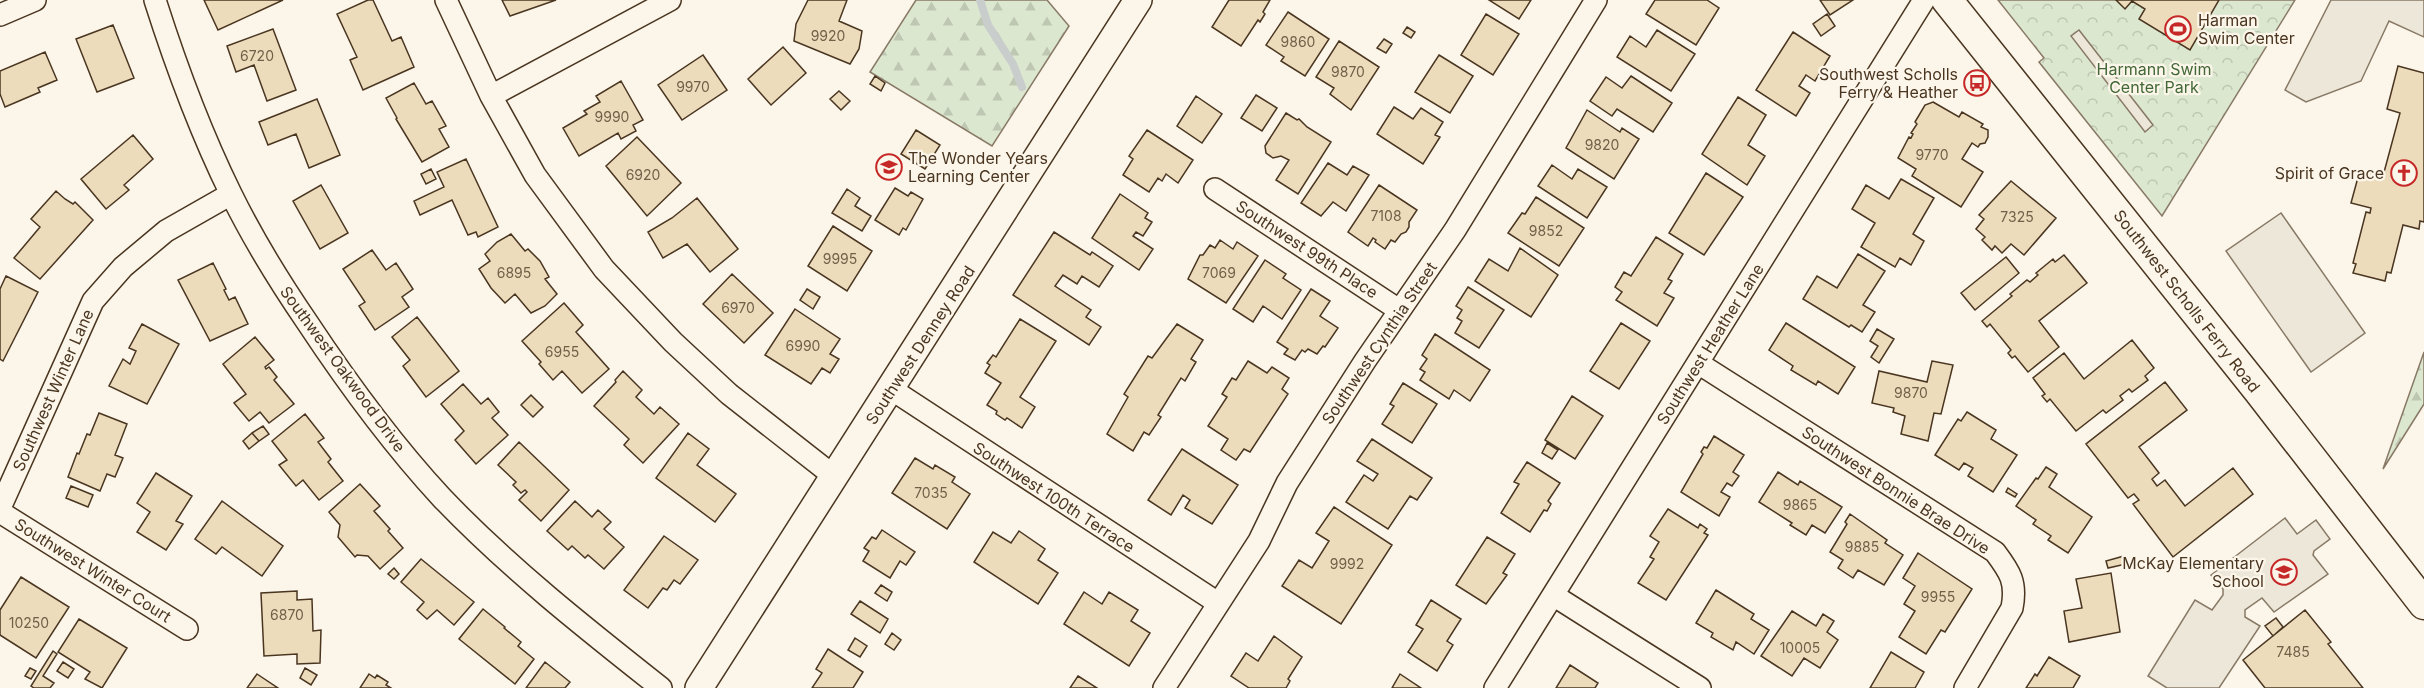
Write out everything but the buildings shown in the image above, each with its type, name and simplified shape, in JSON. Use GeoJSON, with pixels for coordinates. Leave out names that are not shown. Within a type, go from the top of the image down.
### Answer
{"type":"FeatureCollection","features":[{"type":"Feature","properties":{"kind":"main road","name":"Southwest Scholls Ferry Road"},"geometry":{"type":"LineString","coordinates":[[1947,0],[2231,356],[2424,604]]}},
{"type":"Feature","properties":{"kind":"street"},"geometry":{"type":"LineString","coordinates":[[0,15],[35,0]]}},
{"type":"Feature","properties":{"kind":"street","name":"Southwest Oakwood Drive"},"geometry":{"type":"LineString","coordinates":[[155,0],[180,77],[231,194],[273,272],[385,432],[442,498],[507,562],[550,600],[661,688]]}},
{"type":"Feature","properties":{"kind":"street"},"geometry":{"type":"LineString","coordinates":[[446,0],[491,96],[536,175],[604,269],[673,342],[729,394],[835,477]]}},
{"type":"Feature","properties":{"kind":"street"},"geometry":{"type":"LineString","coordinates":[[491,96],[670,0]]}},
{"type":"Feature","properties":{"kind":"street","name":"Southwest Denney Road"},"geometry":{"type":"LineString","coordinates":[[699,688],[1138,0]]}},
{"type":"Feature","properties":{"kind":"street","name":"Southwest Cynthia Street"},"geometry":{"type":"LineString","coordinates":[[1164,688],[1259,541],[1287,483],[1399,310],[1455,230],[1596,0]]}},
{"type":"Feature","properties":{"kind":"street","name":"Southwest Heather Lane"},"geometry":{"type":"LineString","coordinates":[[1495,688],[1924,0]]}},
{"type":"Feature","properties":{"kind":"street","name":"Southwest 99th Place"},"geometry":{"type":"LineString","coordinates":[[1215,189],[1399,310]]}},
{"type":"Feature","properties":{"kind":"street","name":"Southwest Winter Lane"},"geometry":{"type":"LineString","coordinates":[[0,510],[93,301],[123,267],[166,231],[231,194]]}},
{"type":"Feature","properties":{"kind":"street","name":"Southwest Bonnie Brae Drive"},"geometry":{"type":"LineString","coordinates":[[1698,363],[1995,552],[2012,578],[2014,594],[2012,608],[1965,688]]}},
{"type":"Feature","properties":{"kind":"street","name":"Southwest 100th Terrace"},"geometry":{"type":"LineString","coordinates":[[891,390],[1218,603]]}},
{"type":"Feature","properties":{"kind":"street","name":"Southwest Winter Court"},"geometry":{"type":"LineString","coordinates":[[0,510],[187,628]]}},
{"type":"Feature","properties":{"kind":"street"},"geometry":{"type":"LineString","coordinates":[[1553,595],[1700,688]]}},
{"type":"Feature","properties":{"kind":"green space"},"geometry":{"type":"Polygon","coordinates":[[[916,0],[1047,0],[1069,26],[992,146],[870,72],[916,0]]]}},
{"type":"Feature","properties":{"kind":"green space","name":"Harmann Swim Center Park"},"geometry":{"type":"Polygon","coordinates":[[[1998,0],[2295,0],[2162,216],[2039,62],[2044,58],[1998,0]]]}},
{"type":"Feature","properties":{"kind":"green space"},"geometry":{"type":"Polygon","coordinates":[[[2424,352],[2424,404],[2383,469],[2424,352]]]}},
{"type":"Feature","properties":{"kind":"shaded area"},"geometry":{"type":"Polygon","coordinates":[[[2331,0],[2424,0],[2424,37],[2389,21],[2361,81],[2306,102],[2285,90],[2331,0]]]}},
{"type":"Feature","properties":{"kind":"shaded area"},"geometry":{"type":"Polygon","coordinates":[[[2079,30],[2153,125],[2145,132],[2071,36],[2079,30]]]}},
{"type":"Feature","properties":{"kind":"shaded area"},"geometry":{"type":"Polygon","coordinates":[[[2281,213],[2365,333],[2311,372],[2226,251],[2281,213]]]}},
{"type":"Feature","properties":{"kind":"shaded area"},"geometry":{"type":"Polygon","coordinates":[[[2285,518],[2297,534],[2316,520],[2330,539],[2314,551],[2313,555],[2328,574],[2274,612],[2262,598],[2245,610],[2245,617],[2260,626],[2219,688],[2167,688],[2148,676],[2195,600],[2212,610],[2223,595],[2223,589],[2211,575],[2285,518]]]}},
{"type":"Feature","properties":{"kind":"waterway"},"geometry":{"type":"LineString","coordinates":[[980,0],[988,25],[1013,64],[1022,87]]}},
{"type":"Feature","properties":{"kind":"place","name":"Harman Swim Center"},"geometry":{"type":"Point","coordinates":[2178,29]}},
{"type":"Feature","properties":{"kind":"place","name":"Southwest Scholls Ferry & Heather"},"geometry":{"type":"Point","coordinates":[1977,83]}},
{"type":"Feature","properties":{"kind":"place","name":"The Wonder Years Learning Center"},"geometry":{"type":"Point","coordinates":[889,167]}},
{"type":"Feature","properties":{"kind":"place","name":"Spirit of Grace"},"geometry":{"type":"Point","coordinates":[2404,173]}},
{"type":"Feature","properties":{"kind":"place","name":"McKay Elementary School"},"geometry":{"type":"Point","coordinates":[2284,572]}}]}
